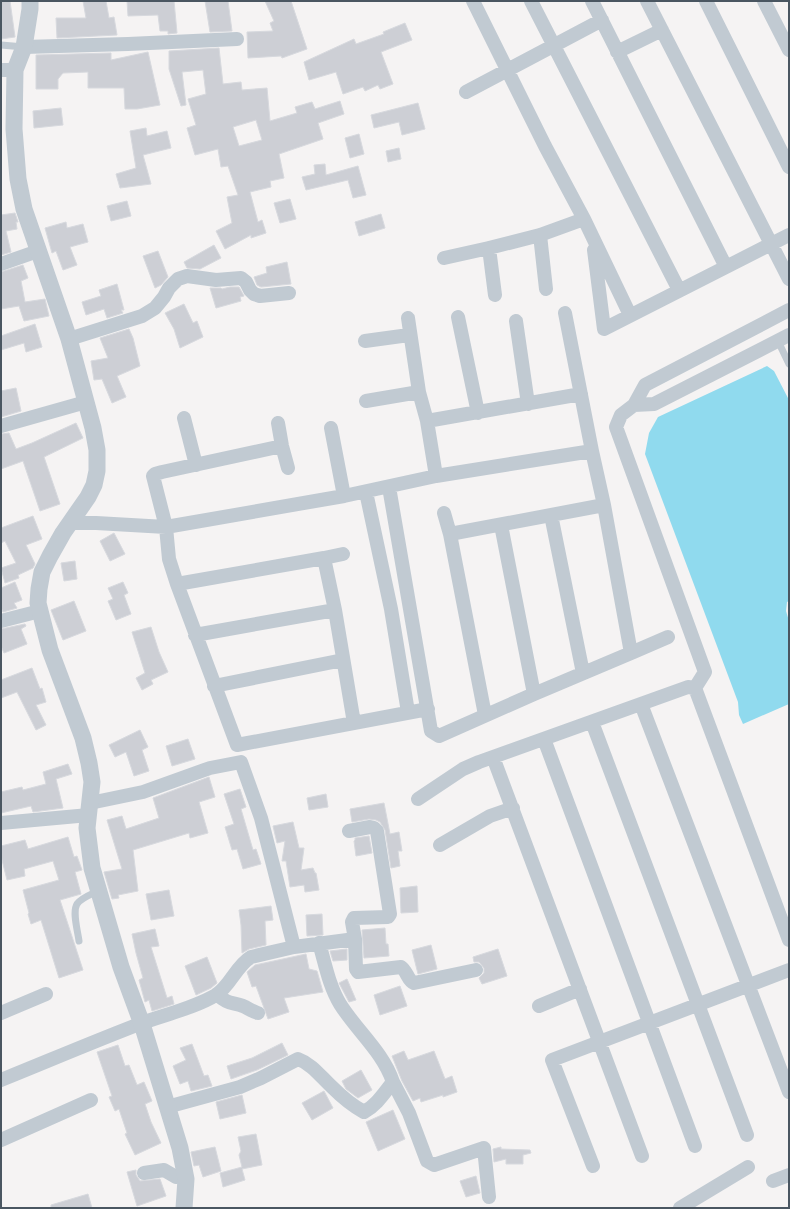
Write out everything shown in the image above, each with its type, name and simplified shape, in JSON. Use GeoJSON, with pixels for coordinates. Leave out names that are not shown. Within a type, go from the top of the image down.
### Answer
{"type":"FeatureCollection","features":[{"type":"Feature","properties":{"kind":"street"},"geometry":{"type":"LineString","coordinates":[[30,1],[24,47],[8,70],[18,179],[24,209],[69,339],[93,428],[97,450],[97,471],[94,485],[88,497],[50,556],[42,572],[38,603],[50,650],[84,744],[89,763],[92,782],[87,828],[92,868],[121,967],[142,1024],[180,1148],[186,1186],[184,1208]]}},
{"type":"Feature","properties":{"kind":"street"},"geometry":{"type":"LineString","coordinates":[[473,1],[544,146],[584,219],[630,315]]}},
{"type":"Feature","properties":{"kind":"street"},"geometry":{"type":"LineString","coordinates":[[531,1],[679,290]]}},
{"type":"Feature","properties":{"kind":"street"},"geometry":{"type":"LineString","coordinates":[[592,1],[726,267]]}},
{"type":"Feature","properties":{"kind":"street"},"geometry":{"type":"LineString","coordinates":[[647,1],[789,279]]}},
{"type":"Feature","properties":{"kind":"street"},"geometry":{"type":"LineString","coordinates":[[706,1],[789,167]]}},
{"type":"Feature","properties":{"kind":"street"},"geometry":{"type":"LineString","coordinates":[[764,1],[789,50]]}},
{"type":"Feature","properties":{"kind":"street"},"geometry":{"type":"LineString","coordinates":[[466,92],[602,20]]}},
{"type":"Feature","properties":{"kind":"street"},"geometry":{"type":"LineString","coordinates":[[617,52],[662,30]]}},
{"type":"Feature","properties":{"kind":"street"},"geometry":{"type":"LineString","coordinates":[[24,47],[238,39]]}},
{"type":"Feature","properties":{"kind":"street"},"geometry":{"type":"LineString","coordinates":[[444,258],[540,235],[584,219]]}},
{"type":"Feature","properties":{"kind":"street"},"geometry":{"type":"LineString","coordinates":[[540,235],[546,288]]}},
{"type":"Feature","properties":{"kind":"street"},"geometry":{"type":"LineString","coordinates":[[593,238],[604,329],[789,235]]}},
{"type":"Feature","properties":{"kind":"street"},"geometry":{"type":"LineString","coordinates":[[489,248],[495,296]]}},
{"type":"Feature","properties":{"kind":"street"},"geometry":{"type":"LineString","coordinates":[[1,264],[38,251]]}},
{"type":"Feature","properties":{"kind":"street"},"geometry":{"type":"LineString","coordinates":[[69,339],[142,316],[155,308],[169,288],[178,279],[187,276],[216,280],[241,278],[246,282],[254,294],[260,296],[289,293]]}},
{"type":"Feature","properties":{"kind":"street"},"geometry":{"type":"LineString","coordinates":[[695,688],[706,672],[616,426],[621,415],[634,405],[645,385],[789,310]]}},
{"type":"Feature","properties":{"kind":"street"},"geometry":{"type":"LineString","coordinates":[[565,313],[604,505],[631,653]]}},
{"type":"Feature","properties":{"kind":"street"},"geometry":{"type":"LineString","coordinates":[[458,317],[478,413]]}},
{"type":"Feature","properties":{"kind":"street"},"geometry":{"type":"LineString","coordinates":[[408,318],[409,335],[419,392],[427,421],[436,476]]}},
{"type":"Feature","properties":{"kind":"street"},"geometry":{"type":"LineString","coordinates":[[516,321],[528,404]]}},
{"type":"Feature","properties":{"kind":"street"},"geometry":{"type":"LineString","coordinates":[[365,341],[409,335]]}},
{"type":"Feature","properties":{"kind":"street"},"geometry":{"type":"LineString","coordinates":[[634,405],[654,404],[783,338]]}},
{"type":"Feature","properties":{"kind":"street"},"geometry":{"type":"LineString","coordinates":[[366,401],[419,392]]}},
{"type":"Feature","properties":{"kind":"street"},"geometry":{"type":"LineString","coordinates":[[427,421],[581,394]]}},
{"type":"Feature","properties":{"kind":"street"},"geometry":{"type":"LineString","coordinates":[[1,426],[86,402]]}},
{"type":"Feature","properties":{"kind":"street"},"geometry":{"type":"LineString","coordinates":[[184,418],[196,465]]}},
{"type":"Feature","properties":{"kind":"street"},"geometry":{"type":"LineString","coordinates":[[278,423],[288,468]]}},
{"type":"Feature","properties":{"kind":"street"},"geometry":{"type":"LineString","coordinates":[[331,428],[344,496]]}},
{"type":"Feature","properties":{"kind":"street"},"geometry":{"type":"LineString","coordinates":[[282,446],[155,474],[153,476],[166,527],[169,559],[261,818],[294,947]]}},
{"type":"Feature","properties":{"kind":"street"},"geometry":{"type":"LineString","coordinates":[[70,523],[111,523],[166,527],[366,492],[436,476],[592,451]]}},
{"type":"Feature","properties":{"kind":"street"},"geometry":{"type":"LineString","coordinates":[[389,487],[431,731],[439,736],[668,637]]}},
{"type":"Feature","properties":{"kind":"street"},"geometry":{"type":"LineString","coordinates":[[366,492],[391,609],[408,712]]}},
{"type":"Feature","properties":{"kind":"street"},"geometry":{"type":"LineString","coordinates":[[450,534],[604,505]]}},
{"type":"Feature","properties":{"kind":"street"},"geometry":{"type":"LineString","coordinates":[[444,513],[450,534],[485,715]]}},
{"type":"Feature","properties":{"kind":"street"},"geometry":{"type":"LineString","coordinates":[[551,515],[583,673]]}},
{"type":"Feature","properties":{"kind":"street"},"geometry":{"type":"LineString","coordinates":[[500,525],[534,694]]}},
{"type":"Feature","properties":{"kind":"street"},"geometry":{"type":"LineString","coordinates":[[177,584],[343,554]]}},
{"type":"Feature","properties":{"kind":"street"},"geometry":{"type":"LineString","coordinates":[[324,558],[335,610],[354,722]]}},
{"type":"Feature","properties":{"kind":"street"},"geometry":{"type":"LineString","coordinates":[[1,622],[40,610]]}},
{"type":"Feature","properties":{"kind":"street"},"geometry":{"type":"LineString","coordinates":[[195,635],[335,610]]}},
{"type":"Feature","properties":{"kind":"street"},"geometry":{"type":"LineString","coordinates":[[214,686],[343,660]]}},
{"type":"Feature","properties":{"kind":"street"},"geometry":{"type":"LineString","coordinates":[[418,799],[463,769],[688,687],[695,688]]}},
{"type":"Feature","properties":{"kind":"street"},"geometry":{"type":"LineString","coordinates":[[695,688],[789,940]]}},
{"type":"Feature","properties":{"kind":"street"},"geometry":{"type":"LineString","coordinates":[[641,704],[789,1092]]}},
{"type":"Feature","properties":{"kind":"street"},"geometry":{"type":"LineString","coordinates":[[236,745],[428,709]]}},
{"type":"Feature","properties":{"kind":"street"},"geometry":{"type":"LineString","coordinates":[[592,722],[747,1135]]}},
{"type":"Feature","properties":{"kind":"street"},"geometry":{"type":"LineString","coordinates":[[544,739],[696,1146]]}},
{"type":"Feature","properties":{"kind":"street"},"geometry":{"type":"LineString","coordinates":[[493,757],[642,1156]]}},
{"type":"Feature","properties":{"kind":"street"},"geometry":{"type":"LineString","coordinates":[[1,823],[89,809],[143,792],[210,768],[241,762]]}},
{"type":"Feature","properties":{"kind":"street"},"geometry":{"type":"LineString","coordinates":[[440,845],[490,816],[513,808]]}},
{"type":"Feature","properties":{"kind":"street"},"geometry":{"type":"LineString","coordinates":[[349,831],[370,827],[377,831],[390,914],[386,918],[354,918],[352,922],[355,939],[356,970],[358,972],[401,967],[405,970],[411,982],[414,983],[476,970]]}},
{"type":"Feature","properties":{"kind":"street"},"geometry":{"type":"LineString","coordinates":[[1,1080],[199,1003],[217,994],[227,986],[229,981],[245,961],[251,957],[294,947],[355,939]]}},
{"type":"Feature","properties":{"kind":"street"},"geometry":{"type":"LineString","coordinates":[[319,943],[336,998],[361,1033],[379,1054],[390,1072],[393,1082],[409,1113],[428,1161],[434,1165],[484,1148],[490,1198]]}},
{"type":"Feature","properties":{"kind":"street"},"geometry":{"type":"LineString","coordinates":[[593,1166],[552,1060],[789,970]]}},
{"type":"Feature","properties":{"kind":"street"},"geometry":{"type":"LineString","coordinates":[[539,1006],[580,989]]}},
{"type":"Feature","properties":{"kind":"street"},"geometry":{"type":"LineString","coordinates":[[1,1013],[46,994]]}},
{"type":"Feature","properties":{"kind":"street"},"geometry":{"type":"LineString","coordinates":[[217,994],[225,1001],[258,1013]]}},
{"type":"Feature","properties":{"kind":"street"},"geometry":{"type":"LineString","coordinates":[[167,1107],[240,1087],[298,1059],[307,1063],[331,1087],[364,1112],[378,1101],[393,1082]]}},
{"type":"Feature","properties":{"kind":"street"},"geometry":{"type":"LineString","coordinates":[[1,1140],[91,1100]]}},
{"type":"Feature","properties":{"kind":"street"},"geometry":{"type":"LineString","coordinates":[[680,1208],[748,1167]]}},
{"type":"Feature","properties":{"kind":"street"},"geometry":{"type":"LineString","coordinates":[[144,1173],[161,1170],[166,1171],[176,1177],[185,1175]]}},
{"type":"Feature","properties":{"kind":"street"},"geometry":{"type":"LineString","coordinates":[[773,1181],[789,1175]]}},
{"type":"Feature","properties":{"kind":"lane"},"geometry":{"type":"LineString","coordinates":[[1,45],[24,47]]}},
{"type":"Feature","properties":{"kind":"lane"},"geometry":{"type":"LineString","coordinates":[[783,338],[789,364]]}},
{"type":"Feature","properties":{"kind":"lane"},"geometry":{"type":"LineString","coordinates":[[79,941],[75,908],[79,902],[98,891]]}},
{"type":"Feature","properties":{"kind":"water"},"geometry":{"type":"Polygon","coordinates":[[[767,366],[774,371],[789,400],[789,601],[787,602],[786,611],[789,621],[789,704],[743,724],[739,715],[738,702],[645,454],[649,433],[658,417],[767,366]]]}},
{"type":"Feature","properties":{"kind":"building"},"geometry":{"type":"Polygon","coordinates":[[[1,1],[10,1],[15,37],[1,39],[1,1]]]}},
{"type":"Feature","properties":{"kind":"building"},"geometry":{"type":"Polygon","coordinates":[[[83,1],[106,1],[109,18],[114,17],[117,35],[57,38],[56,18],[86,18],[83,1]]]}},
{"type":"Feature","properties":{"kind":"building"},"geometry":{"type":"Polygon","coordinates":[[[127,1],[174,1],[177,33],[168,34],[168,31],[160,31],[158,15],[128,16],[127,1]]]}},
{"type":"Feature","properties":{"kind":"building"},"geometry":{"type":"Polygon","coordinates":[[[205,1],[228,1],[232,31],[210,32],[205,1]]]}},
{"type":"Feature","properties":{"kind":"building"},"geometry":{"type":"Polygon","coordinates":[[[265,1],[291,1],[307,49],[282,58],[281,56],[248,58],[247,32],[273,31],[270,23],[274,21],[265,1]]]}},
{"type":"Feature","properties":{"kind":"building"},"geometry":{"type":"Polygon","coordinates":[[[405,23],[412,40],[381,52],[393,84],[380,89],[378,85],[365,91],[363,87],[343,94],[336,72],[309,80],[304,62],[354,39],[356,44],[384,34],[383,32],[405,23]]]}},
{"type":"Feature","properties":{"kind":"building"},"geometry":{"type":"Polygon","coordinates":[[[219,48],[223,84],[241,82],[242,90],[267,88],[270,121],[297,113],[295,107],[312,102],[315,109],[340,101],[344,114],[318,123],[323,139],[279,154],[284,178],[270,181],[271,187],[250,192],[258,222],[262,220],[266,233],[251,238],[251,235],[225,249],[216,231],[232,223],[227,197],[238,195],[228,166],[221,167],[218,149],[195,155],[187,128],[196,125],[188,99],[206,94],[203,70],[182,72],[186,105],[181,106],[169,69],[169,51],[219,48]],[[256,120],[233,127],[239,146],[262,140],[256,120]]]}},
{"type":"Feature","properties":{"kind":"building"},"geometry":{"type":"Polygon","coordinates":[[[148,52],[160,105],[137,109],[125,109],[124,88],[88,88],[88,72],[63,73],[58,79],[58,89],[36,89],[36,55],[111,53],[111,60],[148,52]]]}},
{"type":"Feature","properties":{"kind":"building"},"geometry":{"type":"Polygon","coordinates":[[[418,103],[425,129],[402,135],[399,122],[374,128],[371,115],[418,103]]]}},
{"type":"Feature","properties":{"kind":"building"},"geometry":{"type":"Polygon","coordinates":[[[61,108],[63,125],[34,128],[33,111],[61,108]]]}},
{"type":"Feature","properties":{"kind":"building"},"geometry":{"type":"Polygon","coordinates":[[[146,128],[147,136],[167,131],[171,148],[143,155],[151,184],[120,188],[116,174],[136,168],[130,131],[146,128]]]}},
{"type":"Feature","properties":{"kind":"building"},"geometry":{"type":"Polygon","coordinates":[[[359,134],[364,154],[350,158],[345,138],[359,134]]]}},
{"type":"Feature","properties":{"kind":"building"},"geometry":{"type":"Polygon","coordinates":[[[399,148],[401,159],[388,162],[386,151],[399,148]]]}},
{"type":"Feature","properties":{"kind":"building"},"geometry":{"type":"Polygon","coordinates":[[[325,164],[326,175],[358,166],[366,195],[353,198],[348,180],[306,190],[302,177],[315,174],[314,165],[325,164]]]}},
{"type":"Feature","properties":{"kind":"building"},"geometry":{"type":"Polygon","coordinates":[[[290,199],[296,219],[280,223],[274,203],[290,199]]]}},
{"type":"Feature","properties":{"kind":"building"},"geometry":{"type":"Polygon","coordinates":[[[127,201],[131,216],[111,221],[107,206],[127,201]]]}},
{"type":"Feature","properties":{"kind":"building"},"geometry":{"type":"Polygon","coordinates":[[[15,213],[18,222],[16,222],[17,229],[6,231],[11,252],[1,255],[1,215],[15,213]]]}},
{"type":"Feature","properties":{"kind":"building"},"geometry":{"type":"Polygon","coordinates":[[[381,214],[385,228],[359,236],[355,222],[381,214]]]}},
{"type":"Feature","properties":{"kind":"building"},"geometry":{"type":"Polygon","coordinates":[[[66,222],[67,228],[83,224],[88,242],[70,247],[77,265],[63,270],[56,251],[52,253],[45,228],[66,222]]]}},
{"type":"Feature","properties":{"kind":"building"},"geometry":{"type":"Polygon","coordinates":[[[214,245],[221,258],[200,269],[187,268],[184,262],[214,245]]]}},
{"type":"Feature","properties":{"kind":"building"},"geometry":{"type":"Polygon","coordinates":[[[158,251],[168,277],[161,285],[155,288],[143,256],[158,251]]]}},
{"type":"Feature","properties":{"kind":"building"},"geometry":{"type":"Polygon","coordinates":[[[287,262],[291,284],[261,287],[257,285],[254,277],[267,273],[266,267],[287,262]]]}},
{"type":"Feature","properties":{"kind":"building"},"geometry":{"type":"Polygon","coordinates":[[[23,265],[28,278],[21,281],[25,302],[45,299],[49,316],[24,321],[19,306],[1,309],[1,272],[23,265]]]}},
{"type":"Feature","properties":{"kind":"building"},"geometry":{"type":"Polygon","coordinates":[[[117,284],[124,310],[121,310],[123,313],[107,318],[104,309],[86,315],[82,302],[101,296],[99,290],[117,284]]]}},
{"type":"Feature","properties":{"kind":"building"},"geometry":{"type":"Polygon","coordinates":[[[239,287],[244,296],[240,297],[241,301],[216,308],[210,288],[222,289],[239,287]]]}},
{"type":"Feature","properties":{"kind":"building"},"geometry":{"type":"Polygon","coordinates":[[[184,304],[193,323],[197,321],[203,337],[180,348],[174,329],[165,313],[184,304]]]}},
{"type":"Feature","properties":{"kind":"building"},"geometry":{"type":"Polygon","coordinates":[[[35,324],[42,347],[26,352],[24,343],[1,350],[1,336],[35,324]]]}},
{"type":"Feature","properties":{"kind":"building"},"geometry":{"type":"Polygon","coordinates":[[[129,329],[133,338],[140,366],[117,376],[126,397],[112,403],[102,379],[94,380],[91,361],[108,358],[100,338],[129,329]]]}},
{"type":"Feature","properties":{"kind":"building"},"geometry":{"type":"Polygon","coordinates":[[[16,388],[21,411],[1,417],[1,391],[16,388]]]}},
{"type":"Feature","properties":{"kind":"building"},"geometry":{"type":"Polygon","coordinates":[[[76,423],[83,438],[44,457],[60,504],[40,511],[23,461],[1,469],[1,434],[9,433],[16,449],[76,423]]]}},
{"type":"Feature","properties":{"kind":"building"},"geometry":{"type":"Polygon","coordinates":[[[33,516],[42,539],[26,545],[35,564],[33,568],[18,575],[19,578],[5,583],[1,568],[16,563],[5,541],[1,543],[1,528],[33,516]]]}},
{"type":"Feature","properties":{"kind":"building"},"geometry":{"type":"Polygon","coordinates":[[[114,533],[125,554],[110,561],[100,541],[114,533]]]}},
{"type":"Feature","properties":{"kind":"building"},"geometry":{"type":"Polygon","coordinates":[[[75,561],[77,579],[64,581],[61,563],[75,561]]]}},
{"type":"Feature","properties":{"kind":"building"},"geometry":{"type":"Polygon","coordinates":[[[15,582],[22,600],[14,603],[17,608],[3,612],[1,607],[1,588],[15,582]]]}},
{"type":"Feature","properties":{"kind":"building"},"geometry":{"type":"Polygon","coordinates":[[[123,582],[128,593],[124,595],[131,614],[116,620],[108,601],[113,599],[108,588],[123,582]]]}},
{"type":"Feature","properties":{"kind":"building"},"geometry":{"type":"Polygon","coordinates":[[[74,601],[86,631],[63,640],[51,610],[74,601]]]}},
{"type":"Feature","properties":{"kind":"building"},"geometry":{"type":"Polygon","coordinates":[[[25,624],[26,626],[21,629],[27,644],[4,653],[1,646],[1,629],[25,624]]]}},
{"type":"Feature","properties":{"kind":"building"},"geometry":{"type":"Polygon","coordinates":[[[151,627],[159,652],[168,672],[151,680],[153,684],[142,690],[136,678],[145,673],[132,632],[151,627]]]}},
{"type":"Feature","properties":{"kind":"building"},"geometry":{"type":"Polygon","coordinates":[[[32,668],[40,689],[42,688],[46,702],[36,705],[46,725],[36,730],[17,692],[1,698],[1,680],[32,668]]]}},
{"type":"Feature","properties":{"kind":"building"},"geometry":{"type":"Polygon","coordinates":[[[140,730],[148,747],[142,750],[149,771],[134,776],[126,752],[115,757],[109,745],[140,730]]]}},
{"type":"Feature","properties":{"kind":"building"},"geometry":{"type":"Polygon","coordinates":[[[188,739],[195,759],[172,766],[166,746],[188,739]]]}},
{"type":"Feature","properties":{"kind":"building"},"geometry":{"type":"Polygon","coordinates":[[[68,764],[72,774],[56,779],[63,808],[33,812],[31,806],[1,813],[1,792],[22,787],[23,790],[46,784],[43,772],[68,764]]]}},
{"type":"Feature","properties":{"kind":"building"},"geometry":{"type":"Polygon","coordinates":[[[209,777],[215,797],[199,802],[208,833],[190,838],[189,833],[133,850],[138,891],[118,895],[119,898],[112,899],[104,872],[122,869],[107,820],[122,816],[126,829],[159,818],[153,798],[209,777]]]}},
{"type":"Feature","properties":{"kind":"building"},"geometry":{"type":"Polygon","coordinates":[[[240,789],[246,807],[241,809],[253,850],[256,849],[261,864],[243,869],[237,849],[232,850],[225,827],[234,824],[224,794],[240,789]]]}},
{"type":"Feature","properties":{"kind":"building"},"geometry":{"type":"Polygon","coordinates":[[[326,794],[328,807],[309,810],[307,798],[326,794]]]}},
{"type":"Feature","properties":{"kind":"building"},"geometry":{"type":"Polygon","coordinates":[[[384,803],[390,834],[399,832],[402,851],[398,851],[400,866],[391,868],[385,830],[380,822],[369,819],[352,822],[350,809],[384,803]]]}},
{"type":"Feature","properties":{"kind":"building"},"geometry":{"type":"Polygon","coordinates":[[[293,822],[299,848],[304,848],[301,870],[313,868],[316,873],[319,890],[305,892],[304,885],[290,887],[286,861],[282,861],[285,841],[277,843],[273,826],[293,822]]]}},
{"type":"Feature","properties":{"kind":"building"},"geometry":{"type":"Polygon","coordinates":[[[369,836],[372,853],[356,856],[355,838],[369,836]]]}},
{"type":"Feature","properties":{"kind":"building"},"geometry":{"type":"Polygon","coordinates":[[[68,837],[74,857],[77,856],[82,870],[75,872],[81,894],[60,900],[83,970],[59,978],[41,920],[31,924],[23,890],[59,880],[53,861],[24,869],[25,876],[7,880],[1,856],[1,846],[25,840],[28,849],[68,837]]]}},
{"type":"Feature","properties":{"kind":"building"},"geometry":{"type":"Polygon","coordinates":[[[417,886],[418,912],[401,913],[400,888],[417,886]]]}},
{"type":"Feature","properties":{"kind":"building"},"geometry":{"type":"Polygon","coordinates":[[[169,890],[174,916],[151,920],[146,894],[169,890]]]}},
{"type":"Feature","properties":{"kind":"building"},"geometry":{"type":"Polygon","coordinates":[[[271,906],[273,920],[265,921],[266,945],[249,949],[242,953],[239,910],[271,906]]]}},
{"type":"Feature","properties":{"kind":"building"},"geometry":{"type":"Polygon","coordinates":[[[322,914],[323,935],[307,936],[306,915],[322,914]]]}},
{"type":"Feature","properties":{"kind":"building"},"geometry":{"type":"Polygon","coordinates":[[[385,928],[386,944],[388,944],[389,956],[364,958],[362,930],[385,928]]]}},
{"type":"Feature","properties":{"kind":"building"},"geometry":{"type":"Polygon","coordinates":[[[155,929],[159,946],[151,947],[167,998],[172,996],[174,1004],[152,1011],[149,1000],[145,1002],[139,980],[143,978],[132,934],[155,929]]]}},
{"type":"Feature","properties":{"kind":"building"},"geometry":{"type":"Polygon","coordinates":[[[431,945],[437,969],[418,974],[412,950],[431,945]]]}},
{"type":"Feature","properties":{"kind":"building"},"geometry":{"type":"Polygon","coordinates":[[[347,949],[347,960],[333,961],[330,951],[347,949]]]}},
{"type":"Feature","properties":{"kind":"building"},"geometry":{"type":"Polygon","coordinates":[[[498,949],[507,976],[482,984],[479,978],[484,973],[484,968],[479,962],[474,962],[473,957],[498,949]]]}},
{"type":"Feature","properties":{"kind":"building"},"geometry":{"type":"Polygon","coordinates":[[[306,954],[309,969],[317,971],[323,992],[284,998],[289,1012],[268,1019],[256,986],[252,987],[247,972],[255,965],[306,954]]]}},
{"type":"Feature","properties":{"kind":"building"},"geometry":{"type":"Polygon","coordinates":[[[207,957],[217,983],[211,988],[196,995],[185,966],[207,957]]]}},
{"type":"Feature","properties":{"kind":"building"},"geometry":{"type":"Polygon","coordinates":[[[347,979],[356,1000],[349,1002],[339,983],[347,979]]]}},
{"type":"Feature","properties":{"kind":"building"},"geometry":{"type":"Polygon","coordinates":[[[400,986],[407,1006],[380,1015],[374,995],[400,986]]]}},
{"type":"Feature","properties":{"kind":"building"},"geometry":{"type":"Polygon","coordinates":[[[282,1043],[288,1055],[257,1070],[231,1079],[227,1066],[252,1058],[282,1043]]]}},
{"type":"Feature","properties":{"kind":"building"},"geometry":{"type":"Polygon","coordinates":[[[192,1044],[204,1076],[208,1075],[212,1086],[191,1091],[188,1081],[180,1084],[173,1066],[186,1060],[180,1048],[192,1044]]]}},
{"type":"Feature","properties":{"kind":"building"},"geometry":{"type":"Polygon","coordinates":[[[118,1045],[125,1066],[129,1065],[137,1085],[144,1082],[152,1101],[145,1104],[151,1122],[161,1143],[135,1155],[125,1134],[127,1133],[119,1109],[115,1111],[109,1097],[112,1096],[97,1052],[118,1045]]]}},
{"type":"Feature","properties":{"kind":"building"},"geometry":{"type":"Polygon","coordinates":[[[404,1051],[408,1060],[434,1051],[445,1079],[452,1076],[457,1092],[421,1102],[420,1098],[413,1101],[402,1081],[392,1056],[404,1051]]]}},
{"type":"Feature","properties":{"kind":"building"},"geometry":{"type":"Polygon","coordinates":[[[361,1070],[372,1090],[358,1098],[346,1089],[342,1081],[361,1070]]]}},
{"type":"Feature","properties":{"kind":"building"},"geometry":{"type":"Polygon","coordinates":[[[324,1091],[333,1108],[312,1120],[302,1103],[324,1091]]]}},
{"type":"Feature","properties":{"kind":"building"},"geometry":{"type":"Polygon","coordinates":[[[242,1095],[246,1113],[220,1119],[216,1102],[242,1095]]]}},
{"type":"Feature","properties":{"kind":"building"},"geometry":{"type":"Polygon","coordinates":[[[393,1110],[405,1139],[378,1151],[366,1122],[393,1110]]]}},
{"type":"Feature","properties":{"kind":"building"},"geometry":{"type":"Polygon","coordinates":[[[256,1134],[262,1165],[242,1169],[245,1180],[223,1187],[220,1173],[242,1167],[239,1155],[241,1151],[238,1137],[256,1134]]]}},
{"type":"Feature","properties":{"kind":"building"},"geometry":{"type":"Polygon","coordinates":[[[215,1147],[221,1171],[203,1177],[199,1165],[194,1166],[191,1152],[215,1147]]]}},
{"type":"Feature","properties":{"kind":"building"},"geometry":{"type":"Polygon","coordinates":[[[501,1147],[501,1149],[530,1150],[531,1153],[523,1155],[523,1164],[506,1164],[506,1159],[494,1162],[493,1149],[501,1147]]]}},
{"type":"Feature","properties":{"kind":"building"},"geometry":{"type":"Polygon","coordinates":[[[136,1170],[136,1175],[140,1181],[160,1179],[166,1196],[137,1206],[127,1172],[136,1170]]]}},
{"type":"Feature","properties":{"kind":"building"},"geometry":{"type":"Polygon","coordinates":[[[476,1176],[480,1193],[466,1197],[460,1181],[476,1176]]]}},
{"type":"Feature","properties":{"kind":"building"},"geometry":{"type":"Polygon","coordinates":[[[88,1194],[92,1208],[51,1208],[51,1205],[88,1194]]]}}]}
